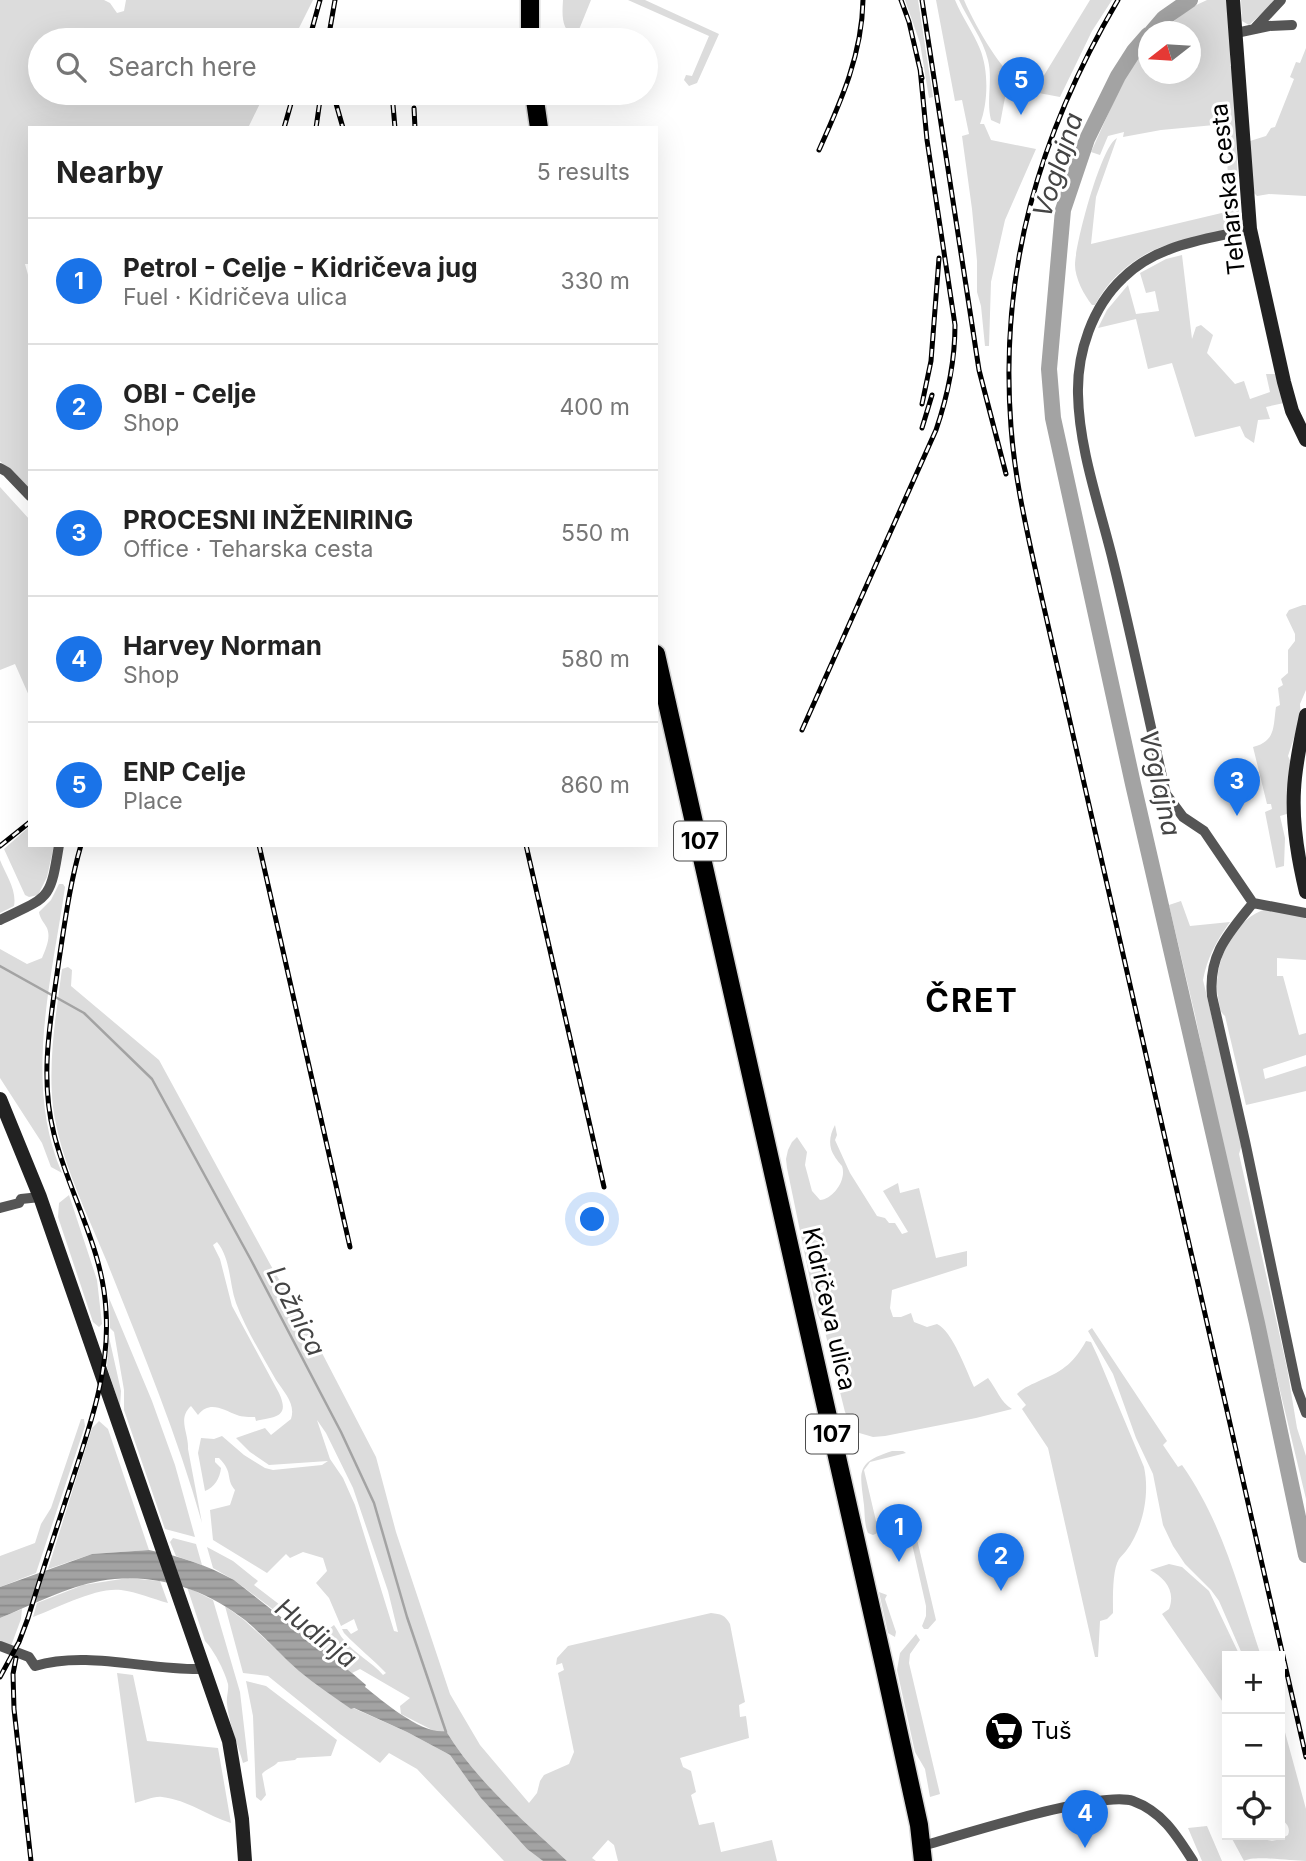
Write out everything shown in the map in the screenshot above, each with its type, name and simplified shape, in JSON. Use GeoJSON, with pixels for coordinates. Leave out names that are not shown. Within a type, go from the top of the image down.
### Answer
{"type":"FeatureCollection","features":[{"type":"Feature","properties":{"kind":"main road"},"geometry":{"type":"LineString","coordinates":[[530,0],[530,28]]}},
{"type":"Feature","properties":{"kind":"main road"},"geometry":{"type":"LineString","coordinates":[[535,105],[538,126]]}},
{"type":"Feature","properties":{"kind":"main road","name":"Kidričeva ulica"},"geometry":{"type":"LineString","coordinates":[[658,663],[926,1856]]}},
{"type":"Feature","properties":{"kind":"street"},"geometry":{"type":"LineString","coordinates":[[1254,29],[1281,0]]}},
{"type":"Feature","properties":{"kind":"street","name":"Teharska cesta"},"geometry":{"type":"LineString","coordinates":[[1234,5],[1250,229],[1286,392],[1306,440]]}},
{"type":"Feature","properties":{"kind":"street"},"geometry":{"type":"LineString","coordinates":[[1236,33],[1292,25]]}},
{"type":"Feature","properties":{"kind":"street"},"geometry":{"type":"LineString","coordinates":[[1250,229],[1157,252],[1122,278],[1107,297],[1086,338],[1080,365],[1078,394],[1082,433],[1166,794],[1183,817],[1204,831],[1253,903],[1306,913]]}},
{"type":"Feature","properties":{"kind":"street"},"geometry":{"type":"LineString","coordinates":[[0,468],[28,494]]}},
{"type":"Feature","properties":{"kind":"street"},"geometry":{"type":"LineString","coordinates":[[1306,715],[1296,762],[1294,791],[1299,857],[1306,892]]}},
{"type":"Feature","properties":{"kind":"street"},"geometry":{"type":"LineString","coordinates":[[0,920],[37,902],[49,892],[59,847]]}},
{"type":"Feature","properties":{"kind":"street"},"geometry":{"type":"LineString","coordinates":[[1253,903],[1220,948],[1210,978],[1297,1390],[1306,1413]]}},
{"type":"Feature","properties":{"kind":"street"},"geometry":{"type":"LineString","coordinates":[[0,1099],[40,1197],[229,1741],[242,1819],[245,1861]]}},
{"type":"Feature","properties":{"kind":"street"},"geometry":{"type":"LineString","coordinates":[[0,1208],[19,1203],[21,1199],[40,1197]]}},
{"type":"Feature","properties":{"kind":"street"},"geometry":{"type":"LineString","coordinates":[[0,1646],[29,1657],[35,1666],[55,1660],[80,1660],[178,1670],[204,1669]]}},
{"type":"Feature","properties":{"kind":"street"},"geometry":{"type":"LineString","coordinates":[[926,1856],[1056,1810],[1106,1799],[1123,1799],[1142,1805],[1163,1818],[1193,1861]]}},
{"type":"Feature","properties":{"kind":"shaded area"},"geometry":{"type":"Polygon","coordinates":[[[0,0],[104,0],[110,3],[117,13],[124,11],[126,0],[313,0],[299,28],[28,28],[28,105],[259,105],[249,126],[28,126],[28,264],[25,264],[28,275],[28,487],[0,461],[0,0]]]}},
{"type":"Feature","properties":{"kind":"shaded area"},"geometry":{"type":"Polygon","coordinates":[[[563,0],[591,0],[580,28],[566,28],[563,0]]]}},
{"type":"Feature","properties":{"kind":"shaded area"},"geometry":{"type":"Polygon","coordinates":[[[628,0],[645,0],[719,34],[697,83],[689,86],[684,80],[686,75],[692,76],[709,36],[628,0]]]}},
{"type":"Feature","properties":{"kind":"shaded area"},"geometry":{"type":"Polygon","coordinates":[[[905,0],[918,0],[933,97],[929,98],[920,43],[905,0]]]}},
{"type":"Feature","properties":{"kind":"shaded area"},"geometry":{"type":"Polygon","coordinates":[[[936,0],[955,0],[980,49],[985,67],[986,87],[985,107],[980,124],[984,124],[991,140],[1036,149],[1005,220],[991,282],[989,346],[985,346],[977,292],[972,209],[962,136],[969,134],[962,100],[955,101],[936,0]]]}},
{"type":"Feature","properties":{"kind":"shaded area"},"geometry":{"type":"Polygon","coordinates":[[[959,0],[964,0],[1002,65],[1017,80],[1027,83],[1043,77],[1090,0],[1112,0],[1092,31],[1060,97],[1007,87],[1000,124],[991,120],[986,52],[959,0]]]}},
{"type":"Feature","properties":{"kind":"shaded area"},"geometry":{"type":"Polygon","coordinates":[[[1207,0],[1228,0],[1232,54],[1230,66],[1234,67],[1239,218],[1225,229],[1153,250],[1115,277],[1095,305],[1092,305],[1077,275],[1076,254],[1097,176],[1104,158],[1117,138],[1096,197],[1091,244],[1230,211],[1225,124],[1161,130],[1123,137],[1124,132],[1108,136],[1100,155],[1091,152],[1127,72],[1138,56],[1138,84],[1201,84],[1201,21],[1174,21],[1190,8],[1207,0]]]}},
{"type":"Feature","properties":{"kind":"shaded area"},"geometry":{"type":"Polygon","coordinates":[[[1241,0],[1277,0],[1249,25],[1242,21],[1241,0]]]}},
{"type":"Feature","properties":{"kind":"shaded area"},"geometry":{"type":"Polygon","coordinates":[[[1306,48],[1306,196],[1257,196],[1253,192],[1250,141],[1266,136],[1271,128],[1275,127],[1294,79],[1290,77],[1306,48]]]}},
{"type":"Feature","properties":{"kind":"shaded area"},"geometry":{"type":"Polygon","coordinates":[[[1182,255],[1192,339],[1196,327],[1201,325],[1213,335],[1207,353],[1235,384],[1244,381],[1250,399],[1270,392],[1266,374],[1275,374],[1284,403],[1266,407],[1270,419],[1258,420],[1254,443],[1245,437],[1240,426],[1195,437],[1172,363],[1148,369],[1136,319],[1098,328],[1107,310],[1128,285],[1136,314],[1159,311],[1155,291],[1146,293],[1140,273],[1166,259],[1182,255]]]}},
{"type":"Feature","properties":{"kind":"shaded area"},"geometry":{"type":"Polygon","coordinates":[[[0,487],[28,518],[28,693],[15,664],[0,670],[0,487]]]}},
{"type":"Feature","properties":{"kind":"shaded area"},"geometry":{"type":"Polygon","coordinates":[[[1306,605],[1306,690],[1300,704],[1301,716],[1288,756],[1292,765],[1290,813],[1280,816],[1285,838],[1284,866],[1276,868],[1265,812],[1272,809],[1271,804],[1267,804],[1253,747],[1266,741],[1272,732],[1276,707],[1280,705],[1278,688],[1283,685],[1281,679],[1288,673],[1288,650],[1295,641],[1295,634],[1286,615],[1289,610],[1306,605]]]}},
{"type":"Feature","properties":{"kind":"shaded area"},"geometry":{"type":"Polygon","coordinates":[[[28,828],[28,847],[54,847],[47,877],[38,895],[25,895],[4,849],[28,828]]]}},
{"type":"Feature","properties":{"kind":"shaded area"},"geometry":{"type":"Polygon","coordinates":[[[0,860],[15,900],[14,906],[0,913],[0,860]]]}},
{"type":"Feature","properties":{"kind":"shaded area"},"geometry":{"type":"Polygon","coordinates":[[[59,884],[65,887],[48,994],[42,1067],[50,1139],[62,1173],[51,1167],[42,1143],[0,1078],[0,949],[27,964],[42,958],[48,936],[39,912],[51,900],[59,884]]]}},
{"type":"Feature","properties":{"kind":"shaded area"},"geometry":{"type":"Polygon","coordinates":[[[1181,901],[1190,926],[1230,922],[1213,950],[1203,980],[1242,1144],[1239,1154],[1287,1368],[1297,1428],[1306,1456],[1306,1499],[1231,1186],[1169,905],[1181,901]]]}},
{"type":"Feature","properties":{"kind":"shaded area"},"geometry":{"type":"Polygon","coordinates":[[[1266,909],[1305,916],[1306,960],[1277,958],[1277,976],[1283,976],[1299,1035],[1306,1033],[1306,1055],[1263,1069],[1265,1079],[1306,1066],[1306,1091],[1246,1105],[1225,1016],[1220,1008],[1218,975],[1226,947],[1234,934],[1243,923],[1266,909]]]}},
{"type":"Feature","properties":{"kind":"shaded area"},"geometry":{"type":"Polygon","coordinates":[[[68,967],[72,970],[71,986],[159,1060],[270,1264],[322,1353],[376,1457],[396,1532],[450,1694],[480,1745],[529,1803],[537,1793],[544,1775],[569,1764],[574,1752],[558,1673],[564,1670],[562,1663],[556,1665],[557,1658],[568,1646],[711,1613],[720,1615],[730,1624],[745,1702],[739,1705],[740,1717],[746,1716],[749,1738],[680,1758],[683,1767],[691,1771],[696,1792],[691,1795],[699,1825],[714,1822],[721,1852],[772,1840],[777,1861],[618,1861],[614,1845],[608,1840],[592,1858],[596,1861],[567,1861],[486,1784],[446,1731],[438,1733],[401,1714],[400,1706],[410,1698],[360,1669],[352,1673],[294,1626],[300,1621],[304,1622],[317,1638],[334,1625],[353,1650],[383,1675],[386,1673],[344,1633],[342,1629],[347,1629],[351,1634],[358,1630],[354,1619],[341,1626],[329,1598],[316,1583],[327,1571],[323,1558],[303,1552],[290,1558],[286,1554],[267,1573],[213,1540],[210,1510],[230,1505],[235,1490],[226,1468],[219,1458],[215,1458],[221,1468],[219,1475],[214,1485],[205,1491],[198,1453],[201,1438],[214,1439],[222,1436],[244,1455],[273,1470],[322,1465],[328,1461],[269,1465],[236,1438],[265,1428],[271,1435],[291,1419],[292,1408],[249,1333],[234,1295],[225,1256],[217,1242],[213,1245],[220,1259],[232,1306],[279,1393],[283,1407],[275,1417],[256,1421],[255,1417],[239,1416],[212,1407],[198,1415],[191,1406],[187,1411],[184,1421],[202,1523],[170,1424],[62,1147],[53,1107],[51,1072],[62,969],[68,967]],[[317,1420],[330,1459],[343,1478],[355,1505],[394,1631],[398,1632],[388,1591],[353,1488],[317,1420]]]}},
{"type":"Feature","properties":{"kind":"shaded area"},"geometry":{"type":"Polygon","coordinates":[[[835,1125],[835,1140],[850,1173],[877,1216],[885,1218],[889,1223],[895,1223],[902,1234],[908,1232],[883,1191],[898,1183],[900,1193],[919,1188],[936,1258],[967,1251],[967,1266],[892,1290],[890,1308],[893,1317],[911,1313],[914,1322],[927,1327],[937,1324],[943,1328],[959,1352],[974,1387],[988,1378],[1012,1409],[885,1436],[873,1437],[856,1432],[845,1412],[824,1328],[817,1313],[786,1159],[792,1142],[797,1137],[807,1152],[805,1165],[812,1191],[820,1200],[830,1196],[841,1183],[843,1171],[830,1145],[835,1125]]]}},
{"type":"Feature","properties":{"kind":"shaded area"},"geometry":{"type":"Polygon","coordinates":[[[69,1195],[97,1280],[102,1324],[99,1327],[93,1322],[58,1217],[59,1203],[69,1195]]]}},
{"type":"Feature","properties":{"kind":"shaded area"},"geometry":{"type":"Polygon","coordinates":[[[109,1298],[152,1401],[175,1465],[195,1537],[165,1529],[124,1410],[124,1390],[114,1332],[110,1328],[109,1298]]]}},
{"type":"Feature","properties":{"kind":"shaded area"},"geometry":{"type":"Polygon","coordinates":[[[1092,1328],[1167,1441],[1163,1445],[1178,1467],[1182,1465],[1209,1510],[1229,1558],[1259,1651],[1241,1651],[1219,1601],[1185,1564],[1173,1546],[1163,1525],[1153,1474],[1136,1438],[1113,1374],[1088,1331],[1092,1328]]]}},
{"type":"Feature","properties":{"kind":"shaded area"},"geometry":{"type":"Polygon","coordinates":[[[109,1337],[121,1391],[120,1407],[107,1367],[109,1337]]]}},
{"type":"Feature","properties":{"kind":"shaded area"},"geometry":{"type":"Polygon","coordinates":[[[1086,1341],[1091,1342],[1098,1357],[1146,1477],[1141,1522],[1115,1570],[1113,1613],[1100,1621],[1098,1657],[1095,1657],[1048,1448],[1022,1409],[1026,1405],[1017,1394],[1062,1369],[1073,1360],[1086,1341]]]}},
{"type":"Feature","properties":{"kind":"shaded area"},"geometry":{"type":"Polygon","coordinates":[[[81,1419],[84,1419],[85,1426],[36,1573],[0,1587],[0,1556],[35,1543],[41,1524],[51,1508],[81,1419]]]}},
{"type":"Feature","properties":{"kind":"shaded area"},"geometry":{"type":"Polygon","coordinates":[[[99,1421],[108,1429],[149,1550],[92,1554],[48,1569],[92,1428],[99,1421]]]}},
{"type":"Feature","properties":{"kind":"shaded area"},"geometry":{"type":"Polygon","coordinates":[[[892,1451],[906,1453],[870,1462],[864,1470],[876,1521],[907,1514],[912,1518],[936,1620],[928,1629],[922,1626],[926,1606],[910,1535],[897,1527],[873,1535],[868,1533],[866,1526],[861,1484],[863,1470],[871,1460],[892,1451]]]}},
{"type":"Feature","properties":{"kind":"shaded area"},"geometry":{"type":"Polygon","coordinates":[[[173,1538],[196,1544],[202,1565],[176,1556],[170,1542],[173,1538]]]}},
{"type":"Feature","properties":{"kind":"shaded area"},"geometry":{"type":"Polygon","coordinates":[[[207,1547],[233,1561],[258,1581],[254,1585],[284,1608],[279,1614],[234,1580],[213,1568],[207,1547]]]}},
{"type":"Feature","properties":{"kind":"shaded area"},"geometry":{"type":"Polygon","coordinates":[[[149,1550],[193,1562],[234,1580],[352,1673],[393,1709],[426,1728],[446,1731],[486,1784],[567,1861],[543,1861],[527,1849],[480,1797],[450,1755],[407,1732],[351,1709],[299,1671],[245,1620],[195,1591],[157,1581],[119,1578],[62,1592],[0,1618],[0,1587],[92,1554],[149,1550]]]}},
{"type":"Feature","properties":{"kind":"shaded area"},"geometry":{"type":"Polygon","coordinates":[[[1169,1564],[1182,1567],[1209,1591],[1238,1651],[1222,1651],[1222,1701],[1162,1614],[1169,1609],[1170,1591],[1164,1581],[1150,1570],[1169,1564]]]}},
{"type":"Feature","properties":{"kind":"shaded area"},"geometry":{"type":"Polygon","coordinates":[[[128,1578],[160,1581],[168,1603],[133,1592],[111,1590],[88,1595],[33,1617],[37,1603],[83,1585],[128,1578]]]}},
{"type":"Feature","properties":{"kind":"shaded area"},"geometry":{"type":"Polygon","coordinates":[[[187,1587],[213,1600],[240,1692],[248,1761],[243,1763],[228,1712],[226,1679],[222,1667],[205,1641],[187,1587]]]}},
{"type":"Feature","properties":{"kind":"shaded area"},"geometry":{"type":"Polygon","coordinates":[[[879,1592],[887,1595],[885,1599],[896,1632],[895,1637],[888,1633],[879,1592]]]}},
{"type":"Feature","properties":{"kind":"shaded area"},"geometry":{"type":"Polygon","coordinates":[[[225,1606],[301,1672],[351,1709],[407,1732],[450,1755],[480,1797],[527,1849],[543,1861],[504,1861],[417,1769],[389,1753],[380,1763],[268,1676],[243,1673],[225,1606]]]}},
{"type":"Feature","properties":{"kind":"shaded area"},"geometry":{"type":"Polygon","coordinates":[[[22,1609],[11,1646],[0,1642],[0,1618],[22,1609]]]}},
{"type":"Feature","properties":{"kind":"shaded area"},"geometry":{"type":"Polygon","coordinates":[[[916,1634],[920,1640],[910,1654],[909,1663],[940,1794],[930,1797],[925,1769],[915,1752],[897,1670],[900,1653],[916,1634]]]}},
{"type":"Feature","properties":{"kind":"shaded area"},"geometry":{"type":"Polygon","coordinates":[[[117,1673],[133,1675],[147,1741],[218,1748],[231,1823],[162,1797],[135,1803],[117,1673]]]}},
{"type":"Feature","properties":{"kind":"shaded area"},"geometry":{"type":"Polygon","coordinates":[[[246,1681],[266,1686],[337,1740],[331,1756],[278,1762],[264,1772],[262,1774],[266,1795],[261,1801],[256,1797],[253,1716],[246,1681]]]}},
{"type":"Feature","properties":{"kind":"shaded area"},"geometry":{"type":"Polygon","coordinates":[[[1285,1732],[1306,1809],[1306,1861],[1264,1858],[1244,1861],[1233,1840],[1285,1840],[1289,1832],[1285,1732]]]}},
{"type":"Feature","properties":{"kind":"shaded area"},"geometry":{"type":"Polygon","coordinates":[[[1207,1826],[1222,1861],[1202,1861],[1188,1828],[1207,1826]]]}},
{"type":"Feature","properties":{"kind":"waterway","name":"Voglajna"},"geometry":{"type":"LineString","coordinates":[[1161,21],[1190,0]]}},
{"type":"Feature","properties":{"kind":"waterway","name":"Voglajna"},"geometry":{"type":"LineString","coordinates":[[1138,46],[1118,76],[1087,139],[1063,210],[1049,369],[1053,418],[1133,784],[1257,1323],[1306,1555]]}},
{"type":"Feature","properties":{"kind":"waterway","name":"Ložnica"},"geometry":{"type":"LineString","coordinates":[[0,966],[84,1013],[152,1079],[251,1260],[341,1432],[374,1503],[407,1617],[446,1732]]}},
{"type":"Feature","properties":{"kind":"railway"},"geometry":{"type":"LineString","coordinates":[[312,28],[320,0]]}},
{"type":"Feature","properties":{"kind":"railway"},"geometry":{"type":"LineString","coordinates":[[330,28],[335,0]]}},
{"type":"Feature","properties":{"kind":"railway"},"geometry":{"type":"LineString","coordinates":[[819,150],[854,59],[863,0]]}},
{"type":"Feature","properties":{"kind":"railway"},"geometry":{"type":"LineString","coordinates":[[901,0],[922,78]]}},
{"type":"Feature","properties":{"kind":"railway"},"geometry":{"type":"LineString","coordinates":[[922,0],[979,370],[1006,474]]}},
{"type":"Feature","properties":{"kind":"railway"},"geometry":{"type":"LineString","coordinates":[[1118,0],[1066,101],[1030,205],[1019,258],[1012,313],[1009,369],[1013,448],[1040,590],[1306,1757]]}},
{"type":"Feature","properties":{"kind":"railway"},"geometry":{"type":"LineString","coordinates":[[802,730],[936,430],[950,379],[955,325],[927,140],[920,68]]}},
{"type":"Feature","properties":{"kind":"railway"},"geometry":{"type":"LineString","coordinates":[[285,126],[291,105]]}},
{"type":"Feature","properties":{"kind":"railway"},"geometry":{"type":"LineString","coordinates":[[316,126],[319,105]]}},
{"type":"Feature","properties":{"kind":"railway"},"geometry":{"type":"LineString","coordinates":[[336,105],[342,126]]}},
{"type":"Feature","properties":{"kind":"railway"},"geometry":{"type":"LineString","coordinates":[[393,105],[395,126]]}},
{"type":"Feature","properties":{"kind":"railway"},"geometry":{"type":"LineString","coordinates":[[414,108],[415,126]]}},
{"type":"Feature","properties":{"kind":"railway"},"geometry":{"type":"LineString","coordinates":[[922,404],[931,361],[939,258]]}},
{"type":"Feature","properties":{"kind":"railway"},"geometry":{"type":"LineString","coordinates":[[922,428],[932,395]]}},
{"type":"Feature","properties":{"kind":"railway"},"geometry":{"type":"LineString","coordinates":[[0,846],[28,824]]}},
{"type":"Feature","properties":{"kind":"railway"},"geometry":{"type":"LineString","coordinates":[[0,1677],[19,1642],[28,1618],[92,1418],[105,1355],[106,1311],[99,1265],[60,1156],[47,1090],[53,1004],[68,902],[81,847]]}},
{"type":"Feature","properties":{"kind":"railway"},"geometry":{"type":"LineString","coordinates":[[259,847],[350,1247]]}},
{"type":"Feature","properties":{"kind":"railway"},"geometry":{"type":"LineString","coordinates":[[526,847],[604,1187]]}},
{"type":"Feature","properties":{"kind":"railway"},"geometry":{"type":"LineString","coordinates":[[16,1658],[13,1674],[14,1709],[31,1861]]}},
{"type":"Feature","properties":{"kind":"place","name":"ENP Celje"},"geometry":{"type":"Point","coordinates":[1021,115]}},
{"type":"Feature","properties":{"kind":"place","name":"PROCESNI INŽENIRING"},"geometry":{"type":"Point","coordinates":[1237,816]}},
{"type":"Feature","properties":{"kind":"place","name":"Petrol - Celje - Kidričeva jug"},"geometry":{"type":"Point","coordinates":[899,1562]}},
{"type":"Feature","properties":{"kind":"place","name":"OBI - Celje"},"geometry":{"type":"Point","coordinates":[1001,1591]}},
{"type":"Feature","properties":{"kind":"place","name":"Tuš"},"geometry":{"type":"Point","coordinates":[1004,1731]}},
{"type":"Feature","properties":{"kind":"place","name":"Harvey Norman"},"geometry":{"type":"Point","coordinates":[1085,1848]}},
{"type":"Feature","properties":{"kind":"district","name":"ČRET"},"geometry":{"type":"Point","coordinates":[972,1001]}},
{"type":"Feature","properties":{"kind":"water label","name":"Hudinja"},"geometry":{"type":"Point","coordinates":[316,1633]}}]}
